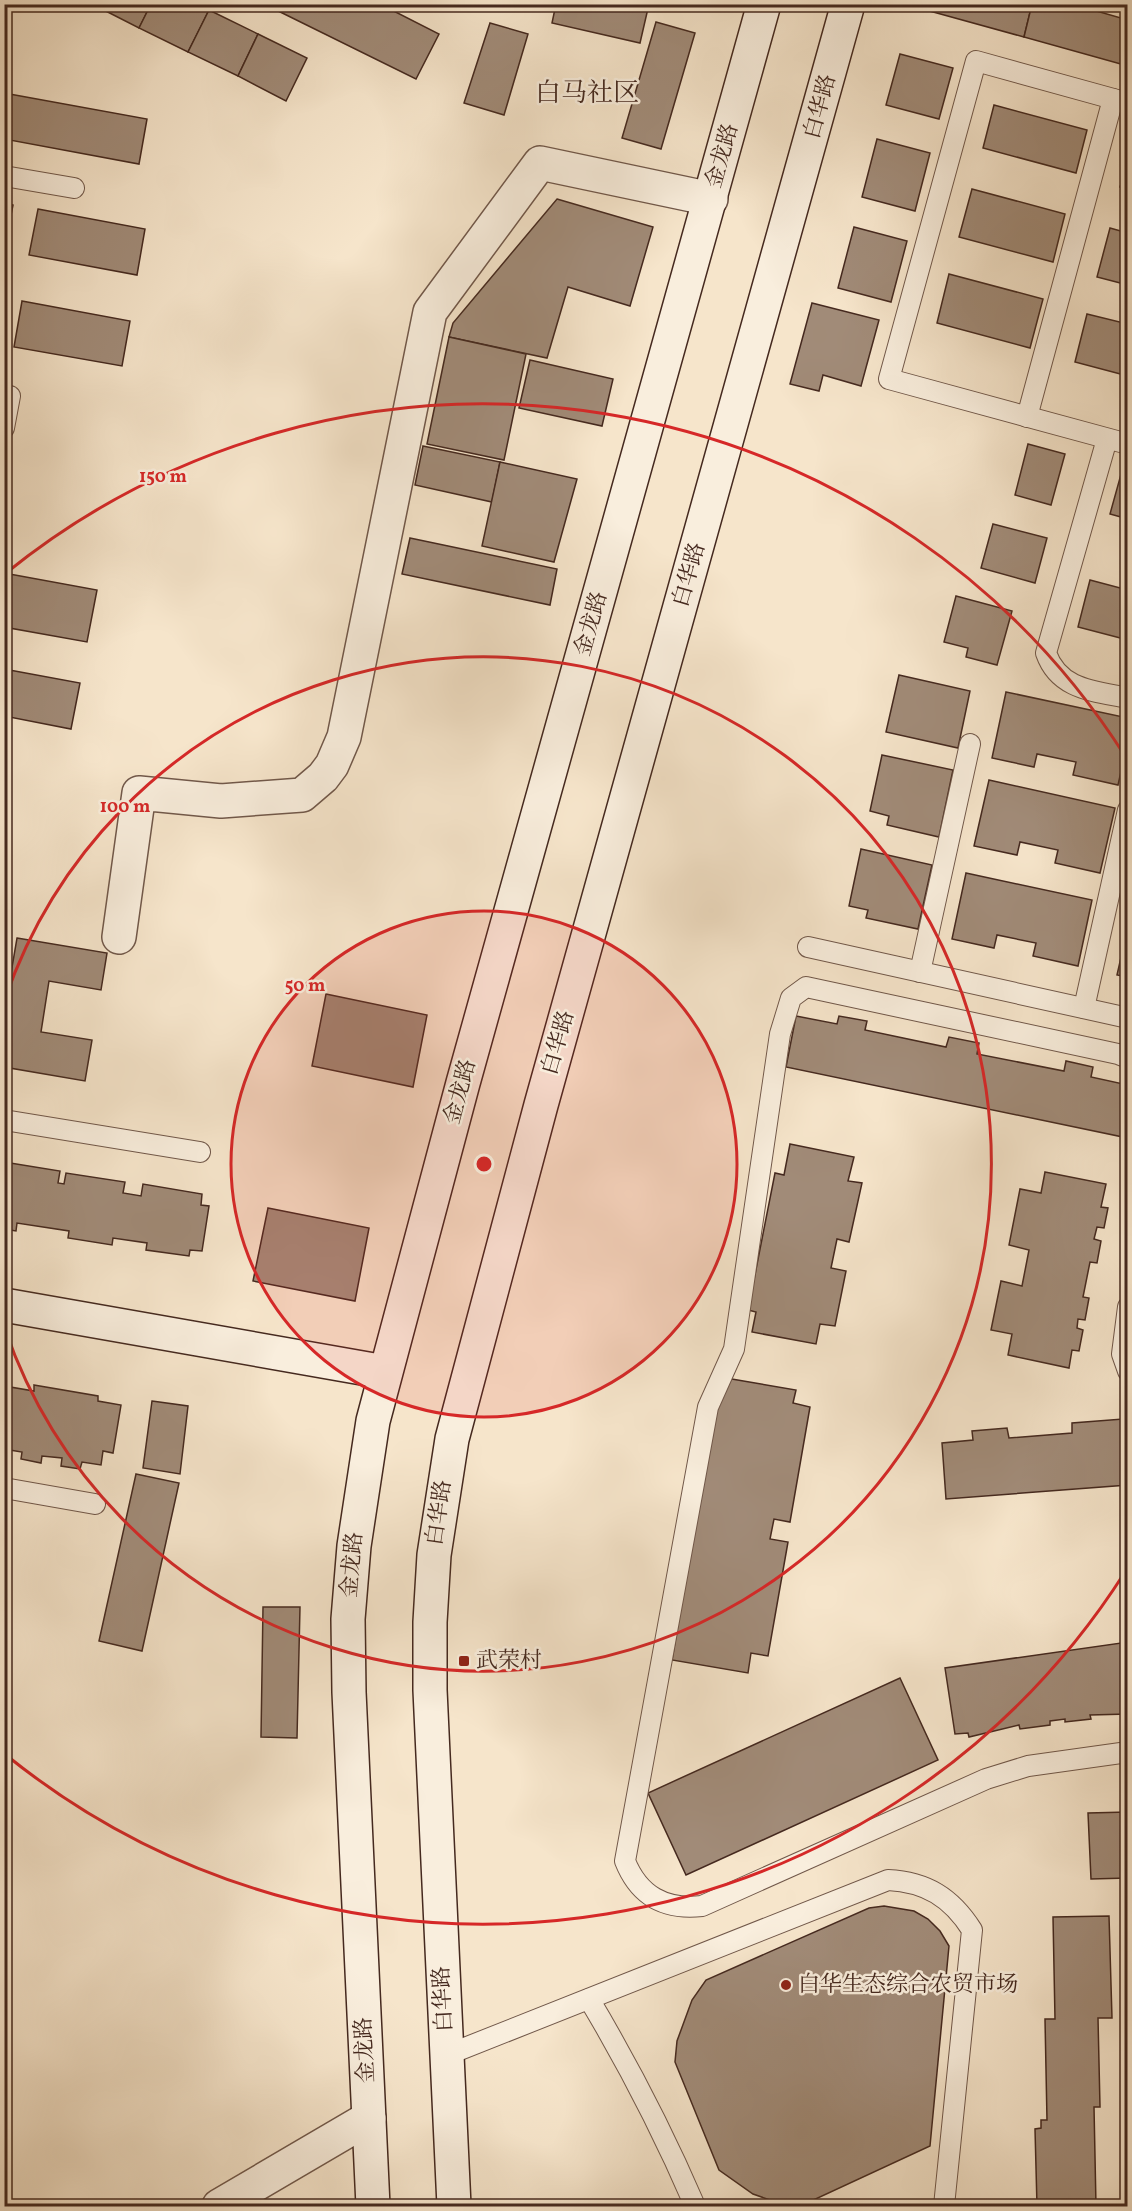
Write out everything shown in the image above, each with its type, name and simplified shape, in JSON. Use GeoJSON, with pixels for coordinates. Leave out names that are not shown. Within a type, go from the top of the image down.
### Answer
{"type":"FeatureCollection","features":[{"type":"Feature","properties":{"kind":"main road","name":"金龙路"},"geometry":{"type":"LineString","coordinates":[[373,2206],[349,1704],[348,1619],[362,1484],[386,1372],[463,1083],[764,4]]}},
{"type":"Feature","properties":{"kind":"main road","name":"白华路"},"geometry":{"type":"LineString","coordinates":[[454,2206],[430,1690],[430,1622],[436,1543],[452,1438],[545,1093],[848,4]]}},
{"type":"Feature","properties":{"kind":"main road"},"geometry":{"type":"LineString","coordinates":[[119,937],[139,793],[221,801],[302,795],[323,777],[332,765],[344,737],[430,312],[540,163],[711,199]]}},
{"type":"Feature","properties":{"kind":"main road"},"geometry":{"type":"LineString","coordinates":[[4,1305],[386,1372]]}},
{"type":"Feature","properties":{"kind":"main road"},"geometry":{"type":"LineString","coordinates":[[219,2206],[369,2118]]}},
{"type":"Feature","properties":{"kind":"lane"},"geometry":{"type":"LineString","coordinates":[[1027,417],[1120,101],[976,61],[889,379],[1027,417],[1107,439],[1128,444]]}},
{"type":"Feature","properties":{"kind":"lane"},"geometry":{"type":"LineString","coordinates":[[4,176],[74,188]]}},
{"type":"Feature","properties":{"kind":"lane"},"geometry":{"type":"LineString","coordinates":[[4,395],[9,396],[4,428]]}},
{"type":"Feature","properties":{"kind":"lane"},"geometry":{"type":"LineString","coordinates":[[1107,439],[1046,653],[1056,673],[1072,686],[1128,698]]}},
{"type":"Feature","properties":{"kind":"lane"},"geometry":{"type":"LineString","coordinates":[[920,972],[970,744]]}},
{"type":"Feature","properties":{"kind":"lane"},"geometry":{"type":"LineString","coordinates":[[1084,1008],[1128,810]]}},
{"type":"Feature","properties":{"kind":"lane"},"geometry":{"type":"LineString","coordinates":[[808,947],[1128,1018]]}},
{"type":"Feature","properties":{"kind":"lane"},"geometry":{"type":"LineString","coordinates":[[1128,1058],[806,987],[791,999],[780,1034],[734,1349],[708,1407],[625,1861],[639,1887],[649,1896],[675,1906],[702,1906],[986,1779],[1028,1766],[1128,1752]]}},
{"type":"Feature","properties":{"kind":"lane"},"geometry":{"type":"LineString","coordinates":[[4,1120],[200,1152]]}},
{"type":"Feature","properties":{"kind":"lane"},"geometry":{"type":"LineString","coordinates":[[1128,1307],[1122,1354],[1128,1371]]}},
{"type":"Feature","properties":{"kind":"lane"},"geometry":{"type":"LineString","coordinates":[[4,1488],[94,1504]]}},
{"type":"Feature","properties":{"kind":"lane"},"geometry":{"type":"LineString","coordinates":[[447,2055],[888,1880],[921,1885],[951,1902],[972,1930],[944,2206]]}},
{"type":"Feature","properties":{"kind":"lane"},"geometry":{"type":"LineString","coordinates":[[589,1999],[632,2071],[670,2146],[696,2206]]}},
{"type":"Feature","properties":{"kind":"building"},"geometry":{"type":"Polygon","coordinates":[[[92,4],[151,4],[139,28],[92,4]]]}},
{"type":"Feature","properties":{"kind":"building"},"geometry":{"type":"Polygon","coordinates":[[[151,4],[198,4],[209,10],[188,52],[139,28],[151,4]]]}},
{"type":"Feature","properties":{"kind":"building"},"geometry":{"type":"Polygon","coordinates":[[[264,4],[380,4],[439,34],[416,79],[264,4]]]}},
{"type":"Feature","properties":{"kind":"building"},"geometry":{"type":"Polygon","coordinates":[[[556,4],[649,4],[640,43],[552,23],[556,4]]]}},
{"type":"Feature","properties":{"kind":"building"},"geometry":{"type":"Polygon","coordinates":[[[916,4],[1032,4],[1024,37],[915,7],[916,4]]]}},
{"type":"Feature","properties":{"kind":"building"},"geometry":{"type":"Polygon","coordinates":[[[1032,4],[1072,4],[1128,20],[1128,66],[1024,37],[1032,4]]]}},
{"type":"Feature","properties":{"kind":"building"},"geometry":{"type":"Polygon","coordinates":[[[209,10],[258,34],[238,76],[188,52],[209,10]]]}},
{"type":"Feature","properties":{"kind":"building"},"geometry":{"type":"Polygon","coordinates":[[[656,22],[695,33],[661,149],[622,138],[656,22]]]}},
{"type":"Feature","properties":{"kind":"building"},"geometry":{"type":"Polygon","coordinates":[[[490,23],[528,34],[504,115],[464,103],[490,23]]]}},
{"type":"Feature","properties":{"kind":"building"},"geometry":{"type":"Polygon","coordinates":[[[258,34],[307,58],[286,101],[238,76],[258,34]]]}},
{"type":"Feature","properties":{"kind":"building"},"geometry":{"type":"Polygon","coordinates":[[[900,54],[953,68],[939,119],[886,105],[900,54]]]}},
{"type":"Feature","properties":{"kind":"building"},"geometry":{"type":"Polygon","coordinates":[[[4,93],[147,119],[139,164],[4,139],[4,93]]]}},
{"type":"Feature","properties":{"kind":"building"},"geometry":{"type":"Polygon","coordinates":[[[994,105],[1087,130],[1076,173],[983,148],[994,105]]]}},
{"type":"Feature","properties":{"kind":"building"},"geometry":{"type":"Polygon","coordinates":[[[877,139],[930,153],[915,211],[862,197],[877,139]]]}},
{"type":"Feature","properties":{"kind":"building"},"geometry":{"type":"Polygon","coordinates":[[[1128,161],[1128,189],[1120,187],[1128,161]]]}},
{"type":"Feature","properties":{"kind":"building"},"geometry":{"type":"Polygon","coordinates":[[[972,189],[1065,214],[1053,262],[959,237],[972,189]]]}},
{"type":"Feature","properties":{"kind":"building"},"geometry":{"type":"Polygon","coordinates":[[[557,199],[653,227],[630,306],[568,287],[547,358],[449,337],[453,323],[557,199]]]}},
{"type":"Feature","properties":{"kind":"building"},"geometry":{"type":"Polygon","coordinates":[[[4,203],[13,205],[4,250],[4,203]]]}},
{"type":"Feature","properties":{"kind":"building"},"geometry":{"type":"Polygon","coordinates":[[[38,209],[145,229],[137,275],[29,255],[38,209]]]}},
{"type":"Feature","properties":{"kind":"building"},"geometry":{"type":"Polygon","coordinates":[[[854,227],[907,241],[891,302],[838,288],[854,227]]]}},
{"type":"Feature","properties":{"kind":"building"},"geometry":{"type":"Polygon","coordinates":[[[1110,228],[1128,233],[1128,285],[1097,277],[1110,228]]]}},
{"type":"Feature","properties":{"kind":"building"},"geometry":{"type":"Polygon","coordinates":[[[949,274],[1043,299],[1030,348],[937,323],[949,274]]]}},
{"type":"Feature","properties":{"kind":"building"},"geometry":{"type":"Polygon","coordinates":[[[22,301],[130,321],[122,366],[14,347],[22,301]]]}},
{"type":"Feature","properties":{"kind":"building"},"geometry":{"type":"Polygon","coordinates":[[[812,303],[879,320],[861,386],[823,375],[819,391],[790,384],[812,303]]]}},
{"type":"Feature","properties":{"kind":"building"},"geometry":{"type":"Polygon","coordinates":[[[1087,314],[1128,324],[1128,376],[1075,362],[1087,314]]]}},
{"type":"Feature","properties":{"kind":"building"},"geometry":{"type":"Polygon","coordinates":[[[449,337],[526,354],[504,460],[427,444],[449,337]]]}},
{"type":"Feature","properties":{"kind":"building"},"geometry":{"type":"Polygon","coordinates":[[[530,360],[613,379],[602,426],[519,408],[530,360]]]}},
{"type":"Feature","properties":{"kind":"building"},"geometry":{"type":"Polygon","coordinates":[[[1028,444],[1065,454],[1051,505],[1015,495],[1028,444]]]}},
{"type":"Feature","properties":{"kind":"building"},"geometry":{"type":"Polygon","coordinates":[[[423,446],[500,462],[492,502],[415,485],[423,446]]]}},
{"type":"Feature","properties":{"kind":"building"},"geometry":{"type":"Polygon","coordinates":[[[500,462],[577,479],[554,562],[482,546],[500,462]]]}},
{"type":"Feature","properties":{"kind":"building"},"geometry":{"type":"Polygon","coordinates":[[[1123,467],[1128,468],[1128,519],[1110,514],[1123,467]]]}},
{"type":"Feature","properties":{"kind":"building"},"geometry":{"type":"Polygon","coordinates":[[[993,524],[1047,538],[1035,583],[981,568],[993,524]]]}},
{"type":"Feature","properties":{"kind":"building"},"geometry":{"type":"Polygon","coordinates":[[[410,538],[557,569],[550,605],[402,574],[410,538]]]}},
{"type":"Feature","properties":{"kind":"building"},"geometry":{"type":"Polygon","coordinates":[[[4,573],[97,590],[87,642],[4,627],[4,573]]]}},
{"type":"Feature","properties":{"kind":"building"},"geometry":{"type":"Polygon","coordinates":[[[1090,580],[1128,590],[1128,640],[1078,627],[1090,580]]]}},
{"type":"Feature","properties":{"kind":"building"},"geometry":{"type":"Polygon","coordinates":[[[956,596],[1012,611],[997,665],[966,657],[968,648],[944,642],[956,596]]]}},
{"type":"Feature","properties":{"kind":"building"},"geometry":{"type":"Polygon","coordinates":[[[4,669],[80,683],[71,729],[4,716],[4,669]]]}},
{"type":"Feature","properties":{"kind":"building"},"geometry":{"type":"Polygon","coordinates":[[[899,675],[970,691],[958,748],[886,732],[899,675]]]}},
{"type":"Feature","properties":{"kind":"building"},"geometry":{"type":"Polygon","coordinates":[[[1006,692],[1128,718],[1128,740],[1118,785],[1073,775],[1076,762],[1037,754],[1034,767],[992,758],[1006,692]]]}},
{"type":"Feature","properties":{"kind":"building"},"geometry":{"type":"Polygon","coordinates":[[[882,755],[953,770],[939,837],[887,825],[889,816],[870,811],[882,755]]]}},
{"type":"Feature","properties":{"kind":"building"},"geometry":{"type":"Polygon","coordinates":[[[989,780],[1115,808],[1100,873],[1055,863],[1058,850],[1020,842],[1017,855],[974,846],[989,780]]]}},
{"type":"Feature","properties":{"kind":"building"},"geometry":{"type":"Polygon","coordinates":[[[861,849],[932,865],[918,929],[866,918],[868,910],[849,906],[861,849]]]}},
{"type":"Feature","properties":{"kind":"building"},"geometry":{"type":"Polygon","coordinates":[[[966,873],[1092,900],[1078,966],[1033,956],[1036,943],[997,935],[994,948],[952,939],[966,873]]]}},
{"type":"Feature","properties":{"kind":"building"},"geometry":{"type":"Polygon","coordinates":[[[1128,927],[1128,977],[1117,975],[1128,927]]]}},
{"type":"Feature","properties":{"kind":"building"},"geometry":{"type":"Polygon","coordinates":[[[17,938],[107,953],[101,990],[49,981],[41,1032],[92,1040],[85,1081],[4,1067],[4,1014],[17,938]]]}},
{"type":"Feature","properties":{"kind":"building"},"geometry":{"type":"Polygon","coordinates":[[[326,994],[427,1015],[413,1087],[312,1066],[326,994]]]}},
{"type":"Feature","properties":{"kind":"building"},"geometry":{"type":"Polygon","coordinates":[[[796,1016],[837,1024],[839,1016],[867,1021],[865,1030],[946,1047],[949,1037],[979,1043],[977,1054],[1064,1071],[1066,1061],[1093,1067],[1091,1077],[1128,1085],[1128,1117],[1123,1137],[786,1067],[796,1016]]]}},
{"type":"Feature","properties":{"kind":"building"},"geometry":{"type":"Polygon","coordinates":[[[790,1144],[854,1157],[848,1181],[862,1183],[849,1242],[837,1239],[831,1268],[846,1271],[835,1326],[820,1324],[816,1344],[752,1332],[756,1312],[748,1310],[775,1173],[784,1175],[790,1144]]]}},
{"type":"Feature","properties":{"kind":"building"},"geometry":{"type":"Polygon","coordinates":[[[4,1162],[60,1171],[58,1183],[64,1184],[66,1173],[125,1182],[123,1193],[141,1196],[143,1184],[202,1194],[201,1205],[209,1206],[202,1251],[190,1250],[189,1256],[146,1250],[147,1243],[113,1238],[112,1245],[68,1238],[69,1231],[17,1223],[16,1231],[4,1229],[4,1162]]]}},
{"type":"Feature","properties":{"kind":"building"},"geometry":{"type":"Polygon","coordinates":[[[1045,1172],[1106,1184],[1101,1207],[1108,1208],[1104,1228],[1097,1227],[1094,1239],[1101,1241],[1097,1263],[1090,1262],[1083,1297],[1089,1298],[1085,1320],[1078,1319],[1077,1328],[1083,1330],[1079,1351],[1072,1350],[1069,1368],[1008,1355],[1012,1334],[991,1330],[1001,1281],[1022,1286],[1029,1250],[1009,1245],[1020,1189],[1041,1193],[1045,1172]]]}},
{"type":"Feature","properties":{"kind":"building"},"geometry":{"type":"Polygon","coordinates":[[[268,1208],[369,1228],[355,1301],[253,1281],[268,1208]]]}},
{"type":"Feature","properties":{"kind":"building"},"geometry":{"type":"Polygon","coordinates":[[[720,1377],[796,1390],[793,1403],[810,1407],[790,1522],[774,1519],[770,1539],[788,1542],[768,1656],[751,1653],[748,1673],[672,1660],[720,1377]]]}},
{"type":"Feature","properties":{"kind":"building"},"geometry":{"type":"Polygon","coordinates":[[[34,1385],[98,1396],[98,1401],[121,1405],[113,1453],[103,1451],[101,1465],[82,1462],[80,1469],[61,1466],[62,1458],[42,1456],[41,1463],[21,1459],[22,1452],[4,1449],[4,1386],[34,1391],[34,1385]]]}},
{"type":"Feature","properties":{"kind":"building"},"geometry":{"type":"Polygon","coordinates":[[[152,1401],[188,1406],[180,1474],[143,1468],[152,1401]]]}},
{"type":"Feature","properties":{"kind":"building"},"geometry":{"type":"Polygon","coordinates":[[[1123,1419],[1124,1429],[1128,1429],[1128,1485],[946,1499],[942,1443],[973,1440],[972,1431],[1007,1428],[1009,1438],[1072,1433],[1072,1423],[1123,1419]]]}},
{"type":"Feature","properties":{"kind":"building"},"geometry":{"type":"Polygon","coordinates":[[[136,1474],[179,1483],[142,1651],[99,1641],[136,1474]]]}},
{"type":"Feature","properties":{"kind":"building"},"geometry":{"type":"Polygon","coordinates":[[[263,1607],[300,1607],[297,1738],[261,1737],[263,1607]]]}},
{"type":"Feature","properties":{"kind":"building"},"geometry":{"type":"Polygon","coordinates":[[[1128,1642],[1128,1714],[1090,1715],[1091,1719],[1050,1721],[1050,1725],[1020,1729],[1019,1725],[969,1737],[968,1733],[955,1734],[945,1668],[1128,1642]]]}},
{"type":"Feature","properties":{"kind":"building"},"geometry":{"type":"Polygon","coordinates":[[[900,1678],[938,1760],[686,1875],[648,1793],[900,1678]]]}},
{"type":"Feature","properties":{"kind":"building"},"geometry":{"type":"Polygon","coordinates":[[[1128,1812],[1128,1878],[1091,1879],[1088,1813],[1128,1812]]]}},
{"type":"Feature","properties":{"kind":"building"},"geometry":{"type":"Polygon","coordinates":[[[884,1906],[914,1911],[928,1919],[940,1931],[949,1946],[930,2146],[807,2203],[770,2200],[753,2194],[719,2170],[675,2062],[677,2041],[692,2000],[706,1980],[869,1908],[884,1906]]]}},
{"type":"Feature","properties":{"kind":"building"},"geometry":{"type":"Polygon","coordinates":[[[1109,1916],[1112,2018],[1098,2018],[1100,2107],[1094,2107],[1096,2206],[1037,2206],[1035,2129],[1041,2128],[1041,2120],[1047,2120],[1045,2019],[1055,2019],[1053,1917],[1109,1916]]]}},
{"type":"Feature","properties":{"kind":"place","name":"武荣村"},"geometry":{"type":"Point","coordinates":[464,1661]}},
{"type":"Feature","properties":{"kind":"place","name":"白华生态综合农贸市场"},"geometry":{"type":"Point","coordinates":[786,1985]}},
{"type":"Feature","properties":{"kind":"district","name":"白马社区"},"geometry":{"type":"Point","coordinates":[587,94]}}]}
